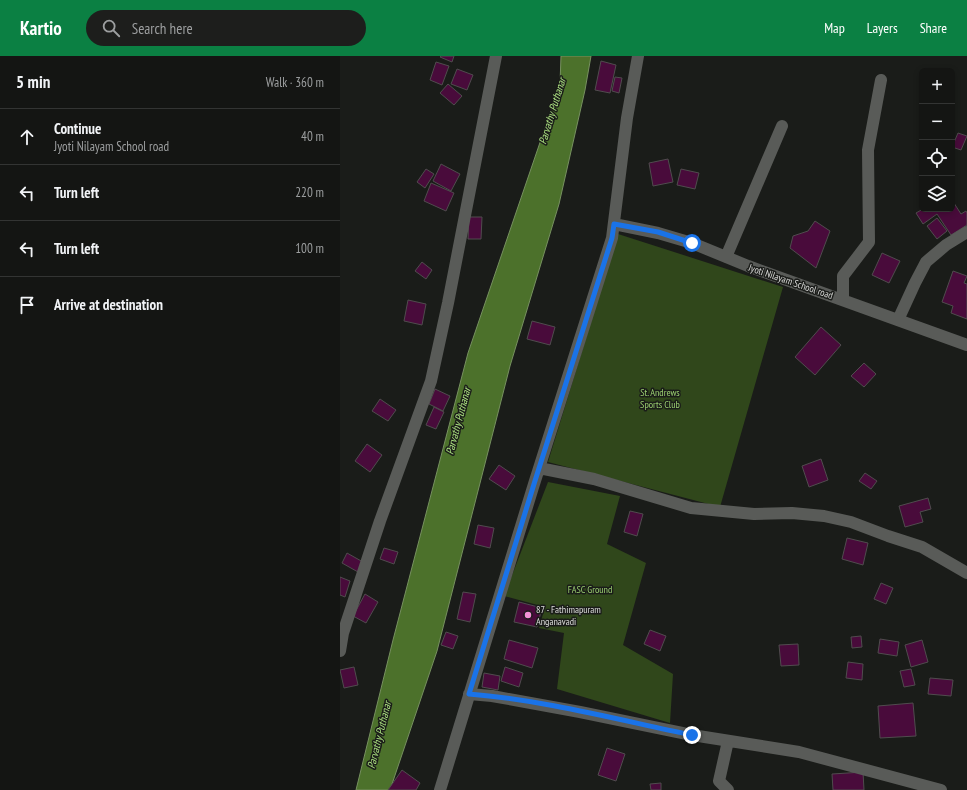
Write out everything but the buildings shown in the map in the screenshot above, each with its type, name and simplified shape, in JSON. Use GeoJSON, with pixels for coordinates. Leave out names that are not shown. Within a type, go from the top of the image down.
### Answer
{"type":"FeatureCollection","features":[{"type":"Feature","properties":{"kind":"street"},"geometry":{"type":"LineString","coordinates":[[340,650],[343,633],[380,521],[431,382],[448,303],[496,56]]}},
{"type":"Feature","properties":{"kind":"street"},"geometry":{"type":"LineString","coordinates":[[440,790],[539,468],[612,238],[627,118],[638,56]]}},
{"type":"Feature","properties":{"kind":"street"},"geometry":{"type":"LineString","coordinates":[[843,300],[843,276],[869,242],[868,150],[881,80]]}},
{"type":"Feature","properties":{"kind":"street"},"geometry":{"type":"LineString","coordinates":[[726,258],[782,126]]}},
{"type":"Feature","properties":{"kind":"street","name":"Jyoti Nilayam School road"},"geometry":{"type":"LineString","coordinates":[[614,224],[658,232],[692,243],[726,258],[967,345]]}},
{"type":"Feature","properties":{"kind":"street"},"geometry":{"type":"LineString","coordinates":[[898,320],[926,262],[946,245],[967,232]]}},
{"type":"Feature","properties":{"kind":"street"},"geometry":{"type":"LineString","coordinates":[[539,468],[594,479],[692,508],[754,514],[792,513],[824,516],[851,522],[922,547],[967,573]]}},
{"type":"Feature","properties":{"kind":"street"},"geometry":{"type":"LineString","coordinates":[[469,694],[492,696],[580,712],[728,742],[799,752],[940,790]]}},
{"type":"Feature","properties":{"kind":"street"},"geometry":{"type":"LineString","coordinates":[[728,742],[719,781],[728,790]]}},
{"type":"Feature","properties":{"kind":"green space","name":"St. Andrews Sports Club"},"geometry":{"type":"Polygon","coordinates":[[[618,234],[783,287],[720,507],[548,462],[618,234]]]}},
{"type":"Feature","properties":{"kind":"green space","name":"FASC Ground"},"geometry":{"type":"Polygon","coordinates":[[[548,482],[620,496],[607,544],[646,563],[623,645],[673,674],[670,723],[557,689],[564,633],[539,628],[545,607],[504,596],[548,482]]]}},
{"type":"Feature","properties":{"kind":"water","name":"Parvathy Puthanar"},"geometry":{"type":"Polygon","coordinates":[[[561,56],[591,56],[585,90],[559,204],[510,366],[437,651],[390,790],[356,790],[393,640],[468,353],[560,84],[561,56]]]}},
{"type":"Feature","properties":{"kind":"place","name":"87 - Fathimapuram Anganavadi"},"geometry":{"type":"Point","coordinates":[528,615]}},
{"type":"Feature","properties":{"kind":"route"},"geometry":{"type":"LineString","coordinates":[[692,243],[658,232],[614,224],[612,238],[469,694],[492,696],[580,712],[692,735]]}}]}
